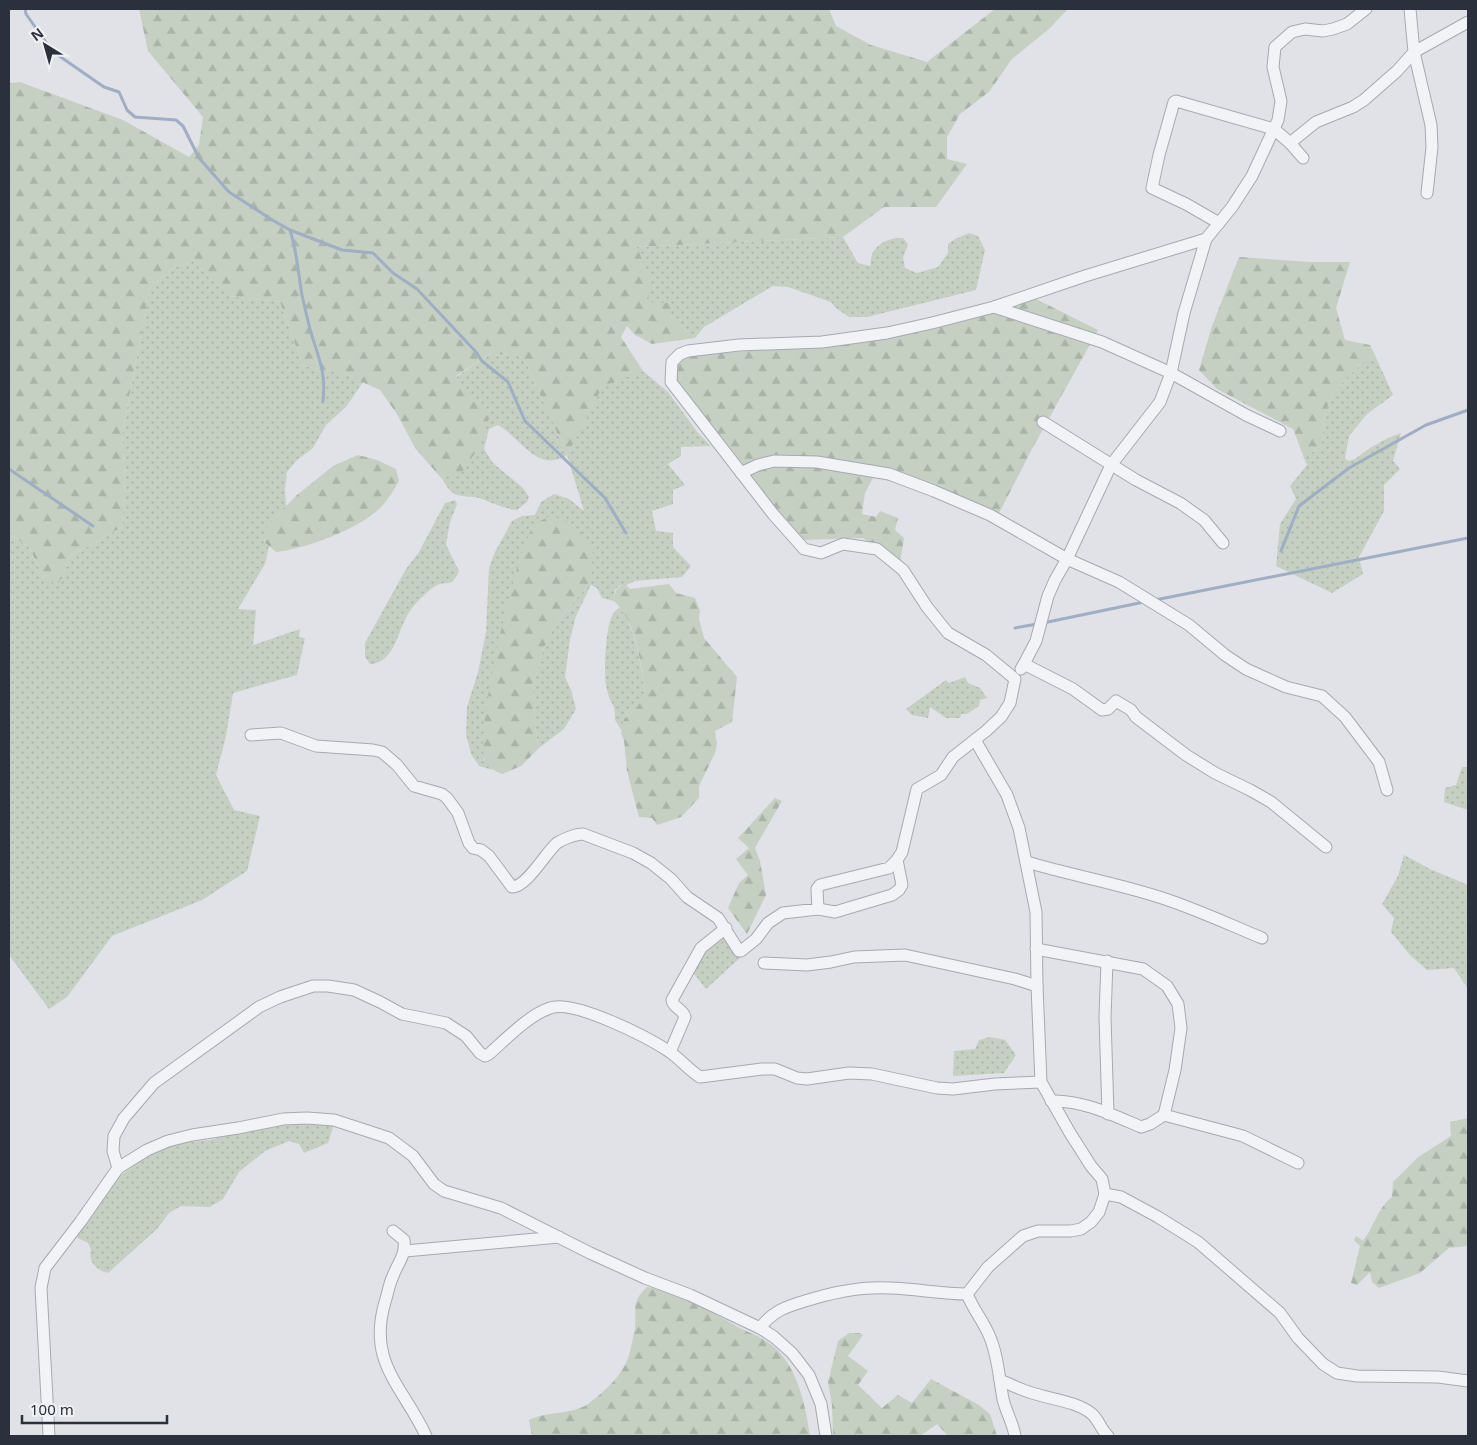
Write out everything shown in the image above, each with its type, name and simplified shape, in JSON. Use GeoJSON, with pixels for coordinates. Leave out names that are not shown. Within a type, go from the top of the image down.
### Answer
{"type":"FeatureCollection","features":[{"type":"Feature","properties":{"kind":"street"},"geometry":{"type":"LineString","coordinates":[[818,908],[817,888],[820,885],[889,868],[897,860],[902,852],[917,789],[941,776],[953,757],[1001,717],[1010,703],[1015,679],[1036,641],[1048,596],[1111,464],[1160,402],[1171,373],[1184,313],[1206,239],[1232,207],[1252,176],[1274,129],[1282,102],[1273,66],[1275,47],[1292,32],[1305,29],[1323,31],[1333,29],[1347,24],[1366,9]]}},
{"type":"Feature","properties":{"kind":"street"},"geometry":{"type":"LineString","coordinates":[[1410,9],[1414,52],[1432,125],[1432,147],[1427,193]]}},
{"type":"Feature","properties":{"kind":"street"},"geometry":{"type":"LineString","coordinates":[[1290,143],[1316,122],[1364,100],[1397,71],[1414,52],[1468,22]]}},
{"type":"Feature","properties":{"kind":"street"},"geometry":{"type":"LineString","coordinates":[[1219,223],[1186,204],[1152,188],[1157,162],[1174,102],[1274,129],[1303,158]]}},
{"type":"Feature","properties":{"kind":"street"},"geometry":{"type":"LineString","coordinates":[[1015,679],[986,655],[948,633],[927,607],[903,570],[877,549],[843,544],[821,553],[804,549],[784,527],[671,382],[672,362],[680,354],[688,351],[715,347],[822,342],[932,323],[994,307],[1094,273],[1206,239]]}},
{"type":"Feature","properties":{"kind":"street"},"geometry":{"type":"LineString","coordinates":[[994,307],[1102,342],[1171,373],[1246,415],[1280,431]]}},
{"type":"Feature","properties":{"kind":"street"},"geometry":{"type":"LineString","coordinates":[[1043,422],[1136,480],[1180,503],[1204,520],[1224,543]]}},
{"type":"Feature","properties":{"kind":"street"},"geometry":{"type":"LineString","coordinates":[[742,473],[774,460],[817,462],[889,474],[990,515],[1067,559],[1118,582],[1189,625],[1225,655],[1246,669],[1286,687],[1322,696],[1345,716],[1379,762],[1387,790]]}},
{"type":"Feature","properties":{"kind":"street"},"geometry":{"type":"LineString","coordinates":[[1024,664],[1073,688],[1102,710],[1108,709],[1116,702],[1131,710],[1136,717],[1186,755],[1215,773],[1271,802],[1326,847]]}},
{"type":"Feature","properties":{"kind":"street"},"geometry":{"type":"LineString","coordinates":[[251,735],[281,733],[316,746],[382,752],[397,765],[414,786],[442,794],[447,798],[458,813],[468,843],[489,856],[512,887],[519,885],[543,861],[557,843],[578,834],[583,834],[633,853],[652,863],[671,879],[687,897],[718,918],[741,952],[756,939],[768,922],[783,914],[818,908],[835,912],[892,895],[902,885],[897,860]]}},
{"type":"Feature","properties":{"kind":"street"},"geometry":{"type":"LineString","coordinates":[[967,1294],[988,1267],[1023,1236],[1038,1231],[1082,1229],[1092,1222],[1099,1212],[1105,1194],[1102,1179],[1091,1166],[1051,1101],[1042,1082],[1037,986],[1036,912],[1027,862],[1019,828],[1007,795],[975,740]]}},
{"type":"Feature","properties":{"kind":"street"},"geometry":{"type":"LineString","coordinates":[[1027,862],[1160,897],[1262,938]]}},
{"type":"Feature","properties":{"kind":"street"},"geometry":{"type":"LineString","coordinates":[[670,1052],[685,1017],[684,1013],[673,1004],[672,1000],[701,948],[726,928]]}},
{"type":"Feature","properties":{"kind":"street"},"geometry":{"type":"LineString","coordinates":[[1036,949],[1143,969],[1167,986],[1178,1004],[1181,1028],[1175,1070],[1164,1115]]}},
{"type":"Feature","properties":{"kind":"street"},"geometry":{"type":"LineString","coordinates":[[764,963],[807,965],[854,957],[905,955],[1015,979],[1037,986]]}},
{"type":"Feature","properties":{"kind":"street"},"geometry":{"type":"LineString","coordinates":[[1107,962],[1108,1114]]}},
{"type":"Feature","properties":{"kind":"street"},"geometry":{"type":"LineString","coordinates":[[118,1168],[113,1151],[114,1136],[124,1118],[154,1083],[259,1007],[280,997],[313,986],[354,990],[402,1014],[446,1023],[462,1033],[485,1056],[533,1016],[553,1006],[601,1017],[647,1038],[670,1052],[700,1077],[762,1068],[775,1069],[797,1078],[807,1079],[849,1073],[872,1074],[937,1088],[953,1089],[995,1084],[1042,1082]]}},
{"type":"Feature","properties":{"kind":"street"},"geometry":{"type":"LineString","coordinates":[[1051,1101],[1081,1104],[1141,1127],[1164,1115],[1243,1136],[1298,1164]]}},
{"type":"Feature","properties":{"kind":"street"},"geometry":{"type":"LineString","coordinates":[[49,1436],[41,1288],[45,1268],[118,1168],[147,1150],[168,1141],[283,1119],[307,1118],[334,1120],[389,1138],[413,1156],[434,1184],[444,1191],[501,1208],[645,1278],[690,1295],[760,1328],[792,1352],[809,1375],[821,1404],[826,1436]]}},
{"type":"Feature","properties":{"kind":"street"},"geometry":{"type":"LineString","coordinates":[[1105,1194],[1121,1197],[1158,1216],[1198,1242],[1280,1312],[1298,1338],[1323,1364],[1337,1373],[1357,1376],[1438,1377],[1468,1381]]}},
{"type":"Feature","properties":{"kind":"street"},"geometry":{"type":"LineString","coordinates":[[393,1231],[404,1240],[405,1250],[392,1276],[381,1316],[379,1331],[384,1358],[396,1386],[426,1436]]}},
{"type":"Feature","properties":{"kind":"street"},"geometry":{"type":"LineString","coordinates":[[405,1250],[560,1237]]}},
{"type":"Feature","properties":{"kind":"street"},"geometry":{"type":"LineString","coordinates":[[760,1328],[775,1312],[821,1295],[848,1290],[890,1288],[967,1294]]}},
{"type":"Feature","properties":{"kind":"street"},"geometry":{"type":"LineString","coordinates":[[967,1294],[975,1312],[989,1334],[995,1351],[1004,1401],[1015,1436]]}},
{"type":"Feature","properties":{"kind":"street"},"geometry":{"type":"LineString","coordinates":[[1000,1380],[1029,1392],[1065,1401],[1080,1407],[1093,1414],[1104,1434]]}},
{"type":"Feature","properties":{"kind":"green space"},"geometry":{"type":"Polygon","coordinates":[[[139,9],[829,9],[836,26],[871,45],[927,62],[995,9],[1068,9],[1049,29],[1012,59],[989,92],[960,114],[947,137],[947,159],[967,164],[936,207],[884,207],[843,237],[637,247],[653,287],[645,302],[671,303],[670,315],[695,338],[652,344],[635,335],[627,326],[621,337],[643,371],[603,386],[567,455],[526,363],[518,355],[490,354],[456,376],[489,418],[480,446],[461,473],[449,474],[442,479],[415,448],[397,414],[380,390],[342,373],[303,366],[280,302],[229,296],[193,261],[174,268],[150,287],[122,435],[125,478],[122,527],[69,557],[63,577],[56,584],[44,578],[29,547],[9,534],[9,83],[20,82],[123,120],[189,157],[199,145],[203,117],[148,51],[139,9]]]}},
{"type":"Feature","properties":{"kind":"green space"},"geometry":{"type":"Polygon","coordinates":[[[969,233],[978,236],[985,250],[976,290],[867,317],[849,317],[831,302],[788,287],[773,286],[704,327],[695,338],[670,315],[644,302],[637,247],[843,237],[858,263],[870,266],[872,254],[881,243],[894,238],[903,238],[908,244],[903,258],[905,268],[917,273],[938,267],[948,253],[948,244],[969,233]]]}},
{"type":"Feature","properties":{"kind":"green space"},"geometry":{"type":"Polygon","coordinates":[[[1239,257],[1311,262],[1350,262],[1336,308],[1345,340],[1370,345],[1374,353],[1350,374],[1334,393],[1325,415],[1322,445],[1304,458],[1293,429],[1217,389],[1199,370],[1212,326],[1239,257]]]}},
{"type":"Feature","properties":{"kind":"green space"},"geometry":{"type":"Polygon","coordinates":[[[193,261],[229,296],[280,302],[303,366],[342,373],[363,382],[346,407],[326,425],[313,448],[297,460],[287,472],[286,506],[268,525],[264,542],[269,546],[265,564],[238,609],[256,610],[253,645],[300,629],[299,637],[305,638],[297,675],[233,693],[226,736],[216,775],[234,810],[260,816],[247,871],[202,900],[112,936],[67,997],[49,1009],[9,955],[9,534],[29,547],[44,578],[63,577],[69,557],[122,527],[125,478],[122,435],[150,287],[174,268],[193,261]]]}},
{"type":"Feature","properties":{"kind":"green space"},"geometry":{"type":"Polygon","coordinates":[[[1030,296],[1098,330],[1032,449],[995,521],[920,491],[874,476],[865,493],[862,514],[876,517],[880,511],[898,518],[895,530],[904,538],[900,563],[863,538],[802,540],[768,504],[674,377],[678,360],[685,356],[851,343],[1030,296]]]}},
{"type":"Feature","properties":{"kind":"green space"},"geometry":{"type":"Polygon","coordinates":[[[1374,353],[1393,395],[1367,414],[1349,436],[1345,458],[1348,461],[1355,459],[1370,448],[1401,433],[1393,461],[1400,469],[1384,485],[1384,511],[1359,557],[1363,574],[1332,593],[1276,566],[1280,524],[1296,499],[1290,486],[1307,465],[1304,458],[1322,445],[1325,415],[1334,393],[1374,353]]]}},
{"type":"Feature","properties":{"kind":"green space"},"geometry":{"type":"Polygon","coordinates":[[[490,354],[518,355],[526,363],[567,454],[603,385],[643,371],[668,392],[698,433],[711,446],[681,447],[681,456],[668,464],[685,485],[673,490],[673,504],[652,511],[656,531],[673,533],[673,547],[691,566],[682,577],[635,581],[619,586],[615,590],[614,601],[602,598],[597,588],[591,585],[576,616],[570,639],[565,677],[576,709],[564,729],[539,748],[534,719],[533,697],[534,683],[541,658],[550,634],[557,623],[572,603],[591,584],[534,526],[521,557],[496,654],[484,759],[493,770],[479,766],[471,754],[466,734],[467,707],[478,672],[486,632],[489,568],[495,552],[512,521],[522,516],[535,515],[541,502],[554,494],[569,499],[584,511],[567,455],[557,460],[547,460],[538,457],[498,425],[489,429],[484,449],[493,463],[523,488],[529,497],[527,502],[517,510],[502,507],[479,498],[457,495],[449,490],[442,479],[449,474],[456,377],[490,354]]]}},
{"type":"Feature","properties":{"kind":"green space"},"geometry":{"type":"Polygon","coordinates":[[[358,455],[377,460],[396,469],[399,481],[381,507],[372,515],[347,530],[302,547],[276,552],[264,542],[268,524],[297,495],[333,466],[358,455]]]}},
{"type":"Feature","properties":{"kind":"green space"},"geometry":{"type":"Polygon","coordinates":[[[455,500],[457,504],[450,522],[446,545],[459,571],[456,577],[451,582],[435,586],[418,601],[406,618],[391,652],[379,662],[370,664],[365,657],[365,643],[406,569],[419,552],[445,503],[455,500]]]}},
{"type":"Feature","properties":{"kind":"green space"},"geometry":{"type":"Polygon","coordinates":[[[549,517],[564,519],[579,530],[593,550],[591,584],[572,603],[557,623],[550,634],[541,658],[534,683],[533,697],[534,719],[539,748],[521,766],[502,774],[491,768],[484,757],[483,738],[491,677],[507,604],[525,544],[534,525],[549,517]]]}},
{"type":"Feature","properties":{"kind":"green space"},"geometry":{"type":"Polygon","coordinates":[[[669,584],[676,593],[695,598],[700,611],[699,619],[704,638],[737,677],[732,722],[715,731],[717,744],[715,753],[699,786],[699,798],[681,817],[657,825],[652,818],[639,817],[627,771],[624,740],[621,734],[624,719],[637,707],[645,695],[633,632],[622,610],[614,601],[617,590],[626,585],[630,589],[669,584]]]}},
{"type":"Feature","properties":{"kind":"green space"},"geometry":{"type":"Polygon","coordinates":[[[620,607],[631,627],[640,661],[645,695],[637,707],[624,719],[622,731],[615,720],[615,710],[608,695],[605,674],[606,650],[611,618],[620,607]]]}},
{"type":"Feature","properties":{"kind":"green space"},"geometry":{"type":"Polygon","coordinates":[[[965,677],[968,683],[980,688],[987,698],[980,700],[979,706],[967,714],[961,714],[960,718],[946,718],[930,707],[928,718],[912,715],[906,709],[946,680],[949,683],[965,677]]]}},
{"type":"Feature","properties":{"kind":"green space"},"geometry":{"type":"Polygon","coordinates":[[[1462,767],[1468,767],[1468,810],[1444,802],[1445,788],[1456,785],[1462,767]]]}},
{"type":"Feature","properties":{"kind":"green space"},"geometry":{"type":"Polygon","coordinates":[[[775,798],[782,801],[755,848],[760,861],[766,895],[747,934],[728,908],[739,883],[748,875],[736,859],[749,848],[738,838],[775,798]]]}},
{"type":"Feature","properties":{"kind":"green space"},"geometry":{"type":"Polygon","coordinates":[[[1404,855],[1430,869],[1468,885],[1468,989],[1454,968],[1427,970],[1410,955],[1391,932],[1394,918],[1382,904],[1398,876],[1404,855]]]}},
{"type":"Feature","properties":{"kind":"green space"},"geometry":{"type":"Polygon","coordinates":[[[725,930],[742,956],[706,989],[692,971],[696,959],[725,930]]]}},
{"type":"Feature","properties":{"kind":"green space"},"geometry":{"type":"Polygon","coordinates":[[[990,1037],[1005,1040],[1016,1055],[1004,1073],[953,1076],[954,1051],[975,1049],[979,1040],[990,1037]]]}},
{"type":"Feature","properties":{"kind":"green space"},"geometry":{"type":"Polygon","coordinates":[[[1468,1118],[1468,1246],[1449,1248],[1420,1273],[1379,1288],[1372,1282],[1370,1272],[1357,1285],[1351,1283],[1360,1246],[1354,1240],[1356,1236],[1363,1241],[1367,1236],[1379,1213],[1392,1197],[1393,1182],[1417,1158],[1451,1136],[1450,1122],[1468,1118]]]}},
{"type":"Feature","properties":{"kind":"green space"},"geometry":{"type":"Polygon","coordinates":[[[315,1122],[334,1124],[328,1143],[304,1153],[299,1144],[289,1141],[265,1151],[239,1172],[223,1199],[210,1207],[181,1206],[169,1213],[157,1229],[108,1273],[94,1265],[88,1243],[78,1238],[77,1232],[120,1176],[156,1150],[181,1143],[210,1140],[274,1124],[315,1122]]]}},
{"type":"Feature","properties":{"kind":"green space"},"geometry":{"type":"Polygon","coordinates":[[[647,1287],[684,1298],[760,1337],[775,1348],[790,1366],[800,1389],[810,1436],[532,1436],[529,1420],[543,1415],[567,1412],[588,1404],[617,1378],[625,1365],[630,1351],[635,1328],[636,1302],[647,1287]]]}},
{"type":"Feature","properties":{"kind":"green space"},"geometry":{"type":"Polygon","coordinates":[[[849,1333],[863,1335],[848,1356],[868,1371],[858,1385],[882,1408],[898,1395],[912,1403],[931,1379],[979,1405],[990,1414],[997,1436],[948,1436],[937,1424],[920,1436],[833,1436],[832,1405],[828,1382],[838,1341],[849,1333]]]}},
{"type":"Feature","properties":{"kind":"waterway"},"geometry":{"type":"LineString","coordinates":[[25,9],[26,14],[52,51],[104,87],[119,92],[127,110],[135,117],[176,120],[183,126],[199,158],[229,192],[290,230],[342,250],[373,253],[393,273],[417,289],[476,352],[482,361],[508,382],[525,421],[605,498],[626,533]]}},
{"type":"Feature","properties":{"kind":"waterway"},"geometry":{"type":"LineString","coordinates":[[290,230],[296,254],[302,295],[322,368],[324,383],[323,401]]}},
{"type":"Feature","properties":{"kind":"waterway"},"geometry":{"type":"LineString","coordinates":[[1281,551],[1299,506],[1349,468],[1426,425],[1468,410]]}},
{"type":"Feature","properties":{"kind":"waterway"},"geometry":{"type":"LineString","coordinates":[[9,469],[93,526]]}},
{"type":"Feature","properties":{"kind":"waterway"},"geometry":{"type":"LineString","coordinates":[[1155,600],[1468,538]]}},
{"type":"Feature","properties":{"kind":"waterway"},"geometry":{"type":"LineString","coordinates":[[1043,623],[1144,602]]}},
{"type":"Feature","properties":{"kind":"waterway"},"geometry":{"type":"LineString","coordinates":[[1015,628],[1037,624]]}}]}
